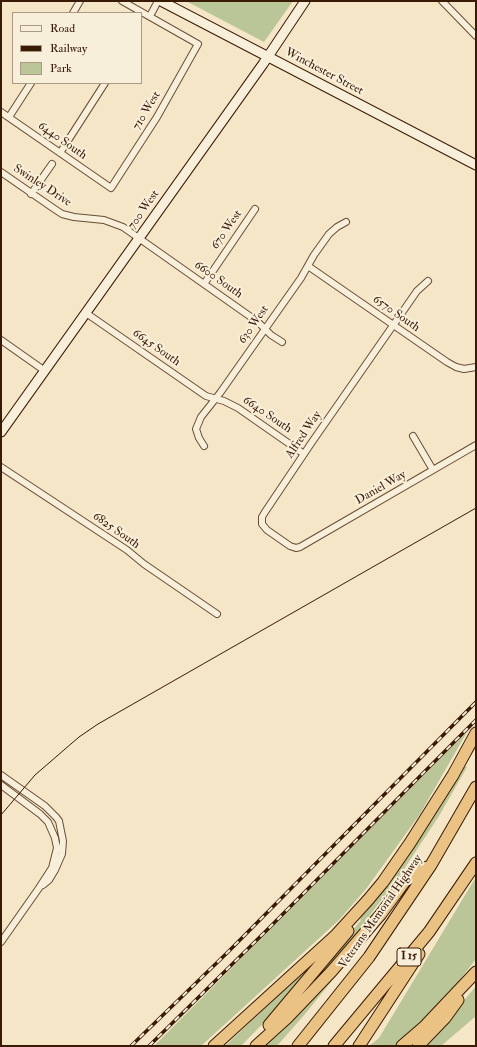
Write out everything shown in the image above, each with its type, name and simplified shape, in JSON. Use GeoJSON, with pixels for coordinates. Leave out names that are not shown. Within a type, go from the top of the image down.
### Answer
{"type":"FeatureCollection","features":[{"type":"Feature","properties":{"kind":"highway"},"geometry":{"type":"LineString","coordinates":[[249,1046],[286,1007],[361,915],[410,843],[453,775],[476,733]]}},
{"type":"Feature","properties":{"kind":"highway","name":"Veterans Memorial Highway"},"geometry":{"type":"LineString","coordinates":[[298,1046],[369,957],[431,864],[476,787]]}},
{"type":"Feature","properties":{"kind":"highway"},"geometry":{"type":"LineString","coordinates":[[256,1046],[287,1018],[331,972],[380,914],[405,881],[431,864]]}},
{"type":"Feature","properties":{"kind":"highway"},"geometry":{"type":"LineString","coordinates":[[359,1046],[475,865]]}},
{"type":"Feature","properties":{"kind":"highway","name":"I 15"},"geometry":{"type":"LineString","coordinates":[[334,1046],[429,932],[475,865]]}},
{"type":"Feature","properties":{"kind":"highway"},"geometry":{"type":"LineString","coordinates":[[214,1046],[336,935],[352,919],[383,882]]}},
{"type":"Feature","properties":{"kind":"highway"},"geometry":{"type":"LineString","coordinates":[[402,1046],[424,1027],[476,974]]}},
{"type":"Feature","properties":{"kind":"highway"},"geometry":{"type":"LineString","coordinates":[[418,1046],[445,1018],[476,974]]}},
{"type":"Feature","properties":{"kind":"main road","name":"Winchester Street"},"geometry":{"type":"LineString","coordinates":[[160,1],[268,56],[476,166]]}},
{"type":"Feature","properties":{"kind":"main road","name":"700 West"},"geometry":{"type":"LineString","coordinates":[[1,432],[268,56],[305,1]]}},
{"type":"Feature","properties":{"kind":"street"},"geometry":{"type":"LineString","coordinates":[[74,12],[80,1]]}},
{"type":"Feature","properties":{"kind":"street"},"geometry":{"type":"LineString","coordinates":[[142,19],[160,1]]}},
{"type":"Feature","properties":{"kind":"street"},"geometry":{"type":"LineString","coordinates":[[442,1],[476,36]]}},
{"type":"Feature","properties":{"kind":"street"},"geometry":{"type":"LineString","coordinates":[[127,2],[147,15]]}},
{"type":"Feature","properties":{"kind":"street","name":"710 West"},"geometry":{"type":"LineString","coordinates":[[111,188],[157,117],[198,44],[147,15]]}},
{"type":"Feature","properties":{"kind":"street"},"geometry":{"type":"LineString","coordinates":[[9,117],[30,84]]}},
{"type":"Feature","properties":{"kind":"street"},"geometry":{"type":"LineString","coordinates":[[60,153],[104,84]]}},
{"type":"Feature","properties":{"kind":"street","name":"6440 South"},"geometry":{"type":"LineString","coordinates":[[1,112],[111,188]]}},
{"type":"Feature","properties":{"kind":"street"},"geometry":{"type":"LineString","coordinates":[[31,194],[52,164]]}},
{"type":"Feature","properties":{"kind":"street","name":"Swinley Drive"},"geometry":{"type":"LineString","coordinates":[[1,172],[62,214],[74,217],[110,221],[123,227],[139,238]]}},
{"type":"Feature","properties":{"kind":"street","name":"670 West"},"geometry":{"type":"LineString","coordinates":[[204,284],[255,209]]}},
{"type":"Feature","properties":{"kind":"street","name":"630 West"},"geometry":{"type":"LineString","coordinates":[[204,446],[197,434],[197,425],[201,417],[265,329],[329,234],[346,222]]}},
{"type":"Feature","properties":{"kind":"street","name":"6600 South"},"geometry":{"type":"LineString","coordinates":[[139,238],[258,322],[282,342]]}},
{"type":"Feature","properties":{"kind":"street","name":"6570 South"},"geometry":{"type":"LineString","coordinates":[[308,266],[447,362],[456,367],[471,369],[476,367]]}},
{"type":"Feature","properties":{"kind":"street","name":"Alfred Way"},"geometry":{"type":"LineString","coordinates":[[296,548],[290,546],[267,530],[262,524],[265,512],[417,291],[428,281]]}},
{"type":"Feature","properties":{"kind":"street","name":"6645 South"},"geometry":{"type":"LineString","coordinates":[[86,313],[206,396],[215,399]]}},
{"type":"Feature","properties":{"kind":"street"},"geometry":{"type":"LineString","coordinates":[[1,340],[45,371]]}},
{"type":"Feature","properties":{"kind":"street","name":"6640 South"},"geometry":{"type":"LineString","coordinates":[[215,399],[224,401],[238,408],[304,454]]}},
{"type":"Feature","properties":{"kind":"street"},"geometry":{"type":"LineString","coordinates":[[414,436],[433,470]]}},
{"type":"Feature","properties":{"kind":"street","name":"Daniel Way"},"geometry":{"type":"LineString","coordinates":[[296,548],[302,546],[476,445]]}},
{"type":"Feature","properties":{"kind":"street","name":"6825 South"},"geometry":{"type":"LineString","coordinates":[[1,467],[127,550],[144,564],[217,614]]}},
{"type":"Feature","properties":{"kind":"street"},"geometry":{"type":"LineString","coordinates":[[1,775],[45,806],[56,817],[60,826],[63,845],[60,859],[49,880],[39,888]]}},
{"type":"Feature","properties":{"kind":"street"},"geometry":{"type":"LineString","coordinates":[[1,785],[40,814],[48,822],[56,842],[52,868],[1,942]]}},
{"type":"Feature","properties":{"kind":"green space"},"geometry":{"type":"Polygon","coordinates":[[[186,1],[293,1],[264,42],[186,1]]]}},
{"type":"Feature","properties":{"kind":"green space"},"geometry":{"type":"Polygon","coordinates":[[[467,732],[420,814],[366,889],[339,920],[201,1046],[154,1046],[467,732]]]}},
{"type":"Feature","properties":{"kind":"green space"},"geometry":{"type":"Polygon","coordinates":[[[464,766],[467,767],[439,816],[400,875],[355,935],[295,1001],[391,881],[464,766]]]}},
{"type":"Feature","properties":{"kind":"green space"},"geometry":{"type":"Polygon","coordinates":[[[476,877],[476,959],[449,994],[415,1029],[395,1046],[369,1046],[379,1038],[476,877]]]}},
{"type":"Feature","properties":{"kind":"green space"},"geometry":{"type":"Polygon","coordinates":[[[311,965],[312,966],[274,1012],[241,1046],[225,1046],[311,965]]]}},
{"type":"Feature","properties":{"kind":"green space"},"geometry":{"type":"Polygon","coordinates":[[[338,971],[339,972],[305,1014],[277,1046],[264,1046],[338,971]]]}},
{"type":"Feature","properties":{"kind":"green space"},"geometry":{"type":"Polygon","coordinates":[[[476,986],[476,1016],[441,1046],[423,1046],[452,1015],[476,986]]]}},
{"type":"Feature","properties":{"kind":"tram line"},"geometry":{"type":"LineString","coordinates":[[1,815],[35,775],[79,737],[98,724],[476,508]]}},
{"type":"Feature","properties":{"kind":"railway"},"geometry":{"type":"LineString","coordinates":[[131,1046],[229,951],[476,702]]}},
{"type":"Feature","properties":{"kind":"railway"},"geometry":{"type":"LineString","coordinates":[[149,1046],[476,720]]}}]}
